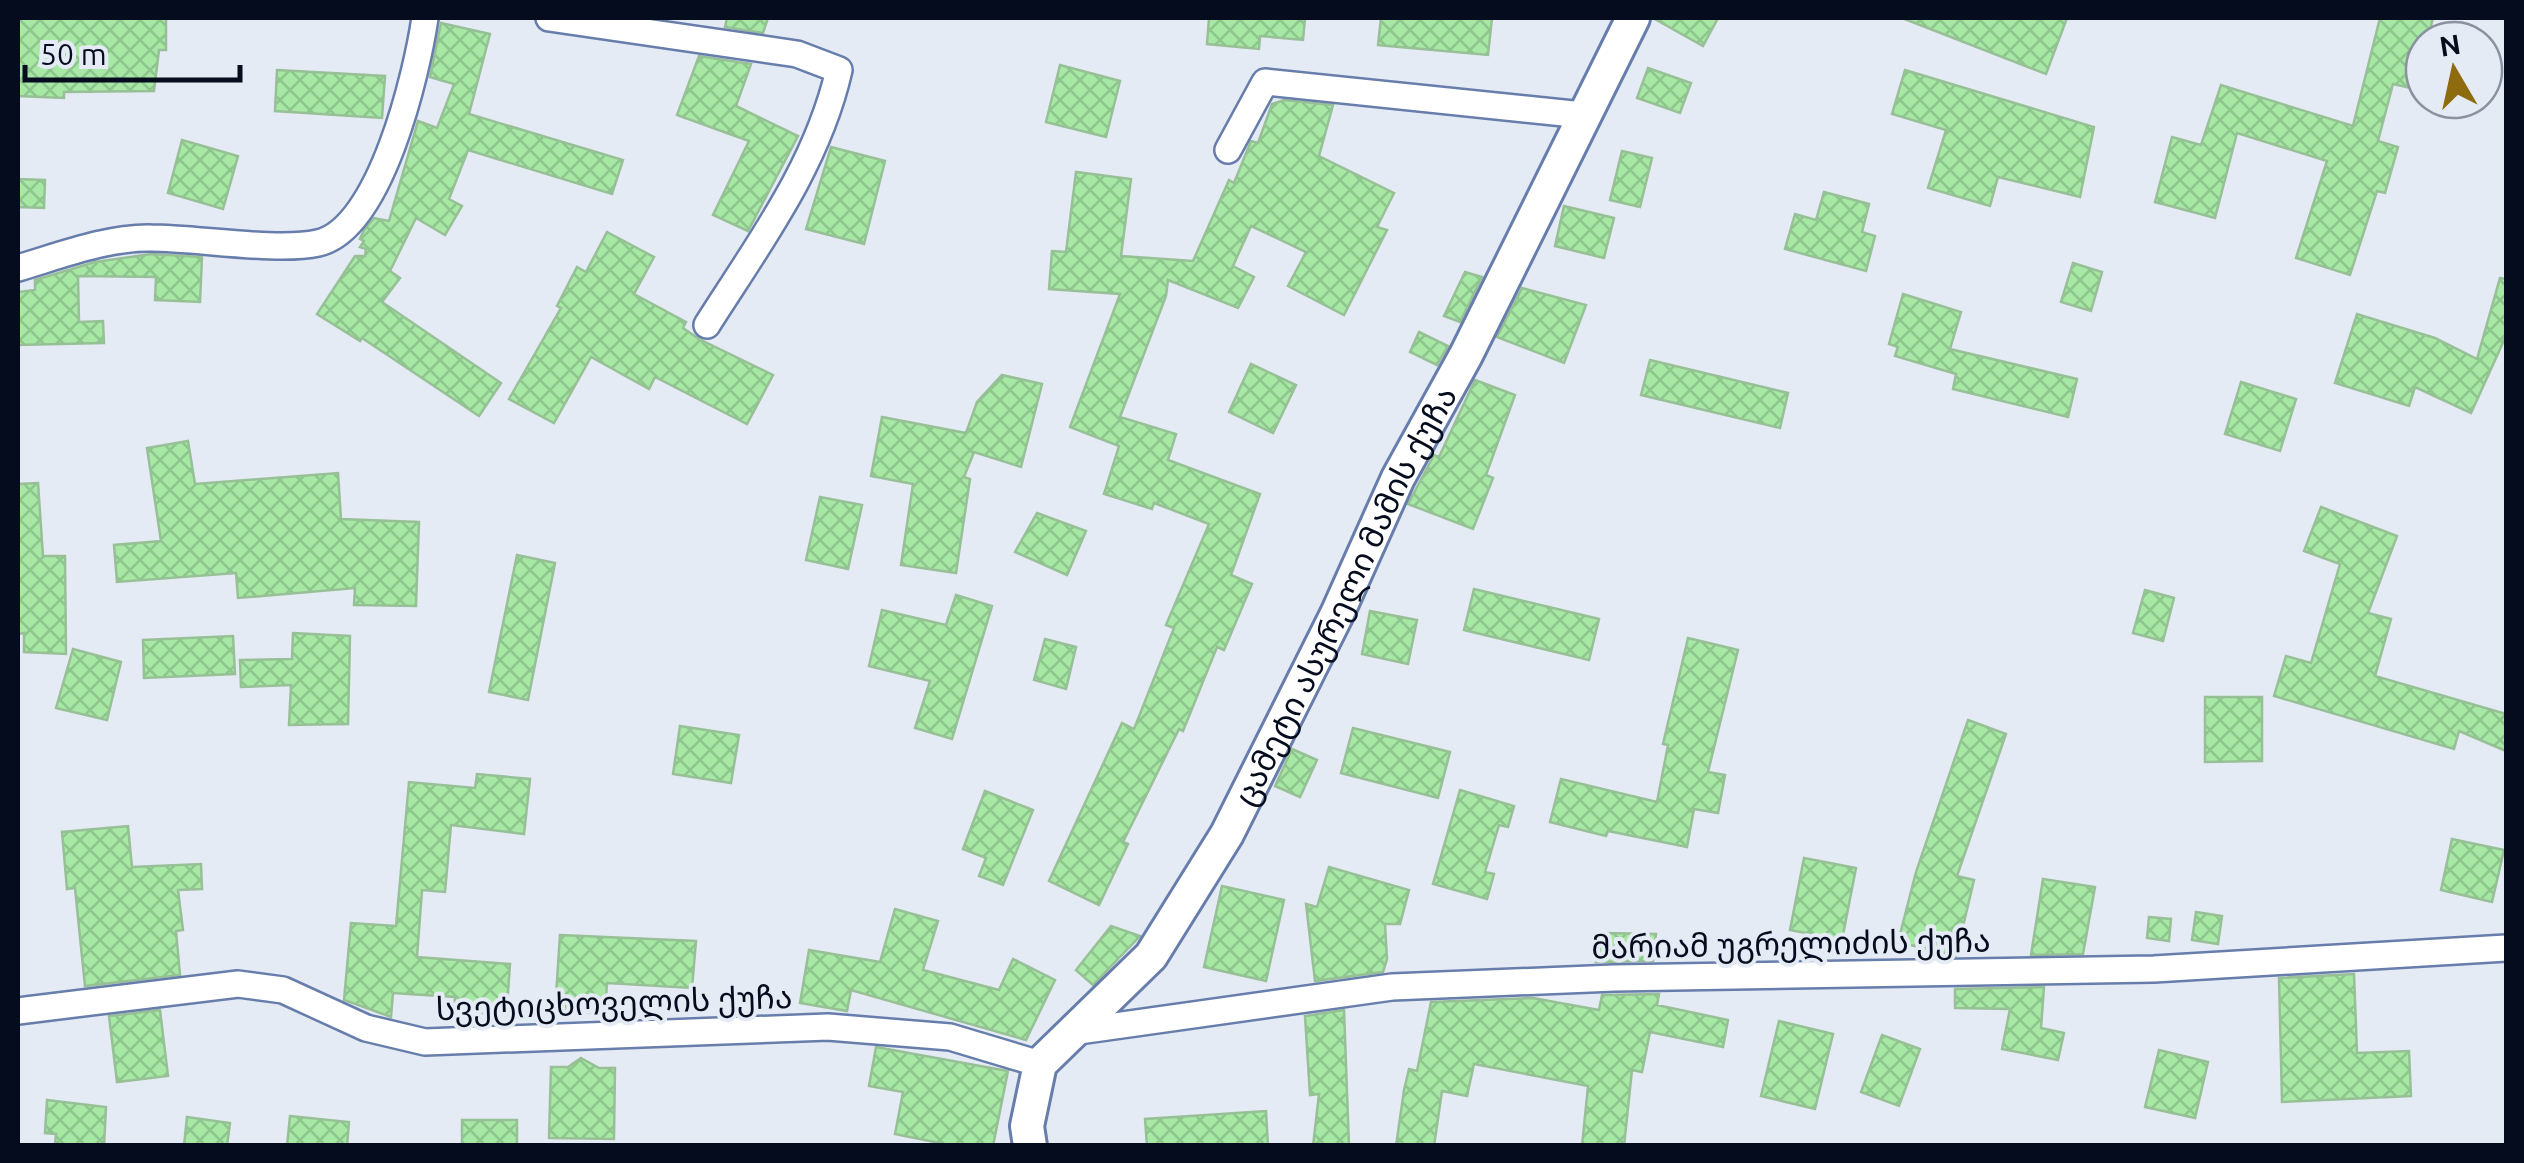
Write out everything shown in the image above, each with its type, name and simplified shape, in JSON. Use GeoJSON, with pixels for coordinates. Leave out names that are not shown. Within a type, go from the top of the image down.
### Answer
{"type":"FeatureCollection","features":[{"type":"Feature","properties":{"kind":"street"},"geometry":{"type":"LineString","coordinates":[[18,268],[146,237],[320,243],[350,224],[386,162],[419,58],[425,18]]}},
{"type":"Feature","properties":{"kind":"street"},"geometry":{"type":"LineString","coordinates":[[549,18],[797,54],[839,70],[828,116],[797,183],[707,325]]}},
{"type":"Feature","properties":{"kind":"street","name":"ცამეტი ასურელი მამის ქუჩა"},"geometry":{"type":"LineString","coordinates":[[1040,1064],[1079,1031],[1152,956],[1227,834],[1337,614],[1398,478],[1466,355],[1634,18]]}},
{"type":"Feature","properties":{"kind":"street"},"geometry":{"type":"LineString","coordinates":[[1228,150],[1265,82],[1583,116]]}},
{"type":"Feature","properties":{"kind":"street","name":"მარიამ უგრელიძის ქუჩა"},"geometry":{"type":"LineString","coordinates":[[1079,1031],[1392,987],[1614,978],[2154,969],[2506,948]]}},
{"type":"Feature","properties":{"kind":"street","name":"სვეტიცხოველის ქუჩა"},"geometry":{"type":"LineString","coordinates":[[18,1011],[238,984],[282,990],[366,1028],[425,1042],[828,1027],[950,1037],[1040,1064]]}},
{"type":"Feature","properties":{"kind":"street"},"geometry":{"type":"LineString","coordinates":[[1030,1146],[1027,1126],[1040,1064]]}},
{"type":"Feature","properties":{"kind":"building"},"geometry":{"type":"Polygon","coordinates":[[[18,18],[166,18],[166,50],[159,50],[154,91],[64,92],[64,98],[18,96],[18,18]]]}},
{"type":"Feature","properties":{"kind":"building"},"geometry":{"type":"Polygon","coordinates":[[[727,18],[768,18],[763,33],[725,27],[727,18]]]}},
{"type":"Feature","properties":{"kind":"building"},"geometry":{"type":"Polygon","coordinates":[[[1209,18],[1305,18],[1303,40],[1260,36],[1259,49],[1207,44],[1209,18]]]}},
{"type":"Feature","properties":{"kind":"building"},"geometry":{"type":"Polygon","coordinates":[[[1381,18],[1492,18],[1488,55],[1378,45],[1381,18]]]}},
{"type":"Feature","properties":{"kind":"building"},"geometry":{"type":"Polygon","coordinates":[[[1653,18],[1718,18],[1703,46],[1653,18]]]}},
{"type":"Feature","properties":{"kind":"building"},"geometry":{"type":"Polygon","coordinates":[[[1902,18],[2067,18],[2046,74],[1902,18]]]}},
{"type":"Feature","properties":{"kind":"building"},"geometry":{"type":"Polygon","coordinates":[[[2380,18],[2433,18],[2404,20],[2404,86],[2393,84],[2378,141],[2398,147],[2385,193],[2377,191],[2350,275],[2296,258],[2327,161],[2237,133],[2215,218],[2155,202],[2172,137],[2201,145],[2221,85],[2353,126],[2380,18]]]}},
{"type":"Feature","properties":{"kind":"building"},"geometry":{"type":"Polygon","coordinates":[[[441,23],[490,34],[469,114],[623,160],[612,194],[468,150],[449,199],[462,206],[445,235],[416,218],[390,271],[400,278],[382,302],[501,383],[479,416],[362,338],[360,341],[317,314],[355,256],[365,256],[366,249],[360,247],[364,230],[374,218],[389,221],[418,121],[437,128],[454,84],[430,77],[441,23]]]}},
{"type":"Feature","properties":{"kind":"building"},"geometry":{"type":"Polygon","coordinates":[[[699,56],[751,64],[736,106],[798,136],[748,231],[713,215],[749,141],[677,115],[699,56]]]}},
{"type":"Feature","properties":{"kind":"building"},"geometry":{"type":"Polygon","coordinates":[[[1060,65],[1120,81],[1106,137],[1046,122],[1060,65]]]}},
{"type":"Feature","properties":{"kind":"building"},"geometry":{"type":"Polygon","coordinates":[[[1648,68],[1691,83],[1680,113],[1637,98],[1648,68]]]}},
{"type":"Feature","properties":{"kind":"building"},"geometry":{"type":"Polygon","coordinates":[[[277,70],[385,76],[382,118],[275,111],[277,70]]]}},
{"type":"Feature","properties":{"kind":"building"},"geometry":{"type":"Polygon","coordinates":[[[1905,70],[2094,127],[2080,197],[1998,177],[1990,206],[1928,188],[1946,130],[1892,114],[1905,70]]]}},
{"type":"Feature","properties":{"kind":"building"},"geometry":{"type":"Polygon","coordinates":[[[1284,100],[1333,105],[1319,156],[1394,193],[1377,227],[1387,230],[1344,315],[1288,286],[1306,252],[1251,226],[1233,266],[1254,277],[1238,308],[1168,280],[1166,296],[1120,417],[1176,434],[1168,460],[1260,494],[1231,575],[1252,584],[1224,650],[1217,647],[1183,731],[1179,729],[1123,842],[1128,844],[1099,905],[1049,881],[1122,723],[1134,729],[1174,628],[1166,625],[1209,524],[1154,503],[1152,509],[1104,494],[1119,446],[1070,427],[1120,294],[1049,289],[1052,251],[1066,252],[1076,172],[1131,179],[1121,256],[1193,261],[1251,141],[1258,143],[1272,104],[1284,100]]]}},
{"type":"Feature","properties":{"kind":"building"},"geometry":{"type":"Polygon","coordinates":[[[182,140],[238,156],[223,209],[168,193],[182,140]]]}},
{"type":"Feature","properties":{"kind":"building"},"geometry":{"type":"Polygon","coordinates":[[[831,147],[885,161],[864,244],[806,229],[831,147]]]}},
{"type":"Feature","properties":{"kind":"building"},"geometry":{"type":"Polygon","coordinates":[[[1622,151],[1652,158],[1640,207],[1610,200],[1622,151]]]}},
{"type":"Feature","properties":{"kind":"building"},"geometry":{"type":"Polygon","coordinates":[[[18,179],[45,180],[44,208],[18,207],[18,179]]]}},
{"type":"Feature","properties":{"kind":"building"},"geometry":{"type":"Polygon","coordinates":[[[1824,192],[1869,204],[1862,232],[1875,236],[1866,271],[1785,249],[1795,214],[1816,220],[1824,192]]]}},
{"type":"Feature","properties":{"kind":"building"},"geometry":{"type":"Polygon","coordinates":[[[1564,206],[1614,218],[1604,258],[1555,246],[1564,206]]]}},
{"type":"Feature","properties":{"kind":"building"},"geometry":{"type":"Polygon","coordinates":[[[607,232],[654,257],[634,294],[686,322],[683,328],[699,339],[773,375],[747,424],[655,377],[649,389],[591,357],[554,423],[509,399],[561,308],[557,306],[577,267],[586,272],[607,232]]]}},
{"type":"Feature","properties":{"kind":"building"},"geometry":{"type":"Polygon","coordinates":[[[151,254],[202,257],[200,302],[155,300],[156,277],[78,276],[79,322],[103,321],[104,343],[18,345],[18,292],[35,290],[35,280],[95,262],[151,254]]]}},
{"type":"Feature","properties":{"kind":"building"},"geometry":{"type":"Polygon","coordinates":[[[2073,263],[2102,272],[2091,311],[2061,302],[2073,263]]]}},
{"type":"Feature","properties":{"kind":"building"},"geometry":{"type":"Polygon","coordinates":[[[1465,272],[1482,277],[1460,322],[1444,316],[1465,272]]]}},
{"type":"Feature","properties":{"kind":"building"},"geometry":{"type":"Polygon","coordinates":[[[2500,278],[2506,279],[2506,336],[2471,413],[2415,387],[2409,406],[2335,383],[2357,314],[2435,338],[2477,359],[2500,278]]]}},
{"type":"Feature","properties":{"kind":"building"},"geometry":{"type":"Polygon","coordinates":[[[1522,288],[1586,305],[1564,363],[1497,337],[1522,288]]]}},
{"type":"Feature","properties":{"kind":"building"},"geometry":{"type":"Polygon","coordinates":[[[1903,294],[1961,312],[1950,349],[2077,379],[2068,417],[1953,389],[1956,374],[1895,356],[1898,347],[1889,344],[1903,294]]]}},
{"type":"Feature","properties":{"kind":"building"},"geometry":{"type":"Polygon","coordinates":[[[1419,332],[1448,346],[1437,365],[1410,352],[1419,332]]]}},
{"type":"Feature","properties":{"kind":"building"},"geometry":{"type":"Polygon","coordinates":[[[1650,360],[1788,393],[1780,428],[1641,395],[1650,360]]]}},
{"type":"Feature","properties":{"kind":"building"},"geometry":{"type":"Polygon","coordinates":[[[1251,364],[1296,385],[1273,433],[1229,412],[1251,364]]]}},
{"type":"Feature","properties":{"kind":"building"},"geometry":{"type":"Polygon","coordinates":[[[1002,375],[1042,384],[1021,467],[974,452],[964,477],[970,479],[956,573],[901,565],[913,484],[871,476],[882,417],[966,433],[977,402],[1002,375]]]}},
{"type":"Feature","properties":{"kind":"building"},"geometry":{"type":"Polygon","coordinates":[[[1475,380],[1515,395],[1486,475],[1493,478],[1473,529],[1408,504],[1434,455],[1439,457],[1475,380]]]}},
{"type":"Feature","properties":{"kind":"building"},"geometry":{"type":"Polygon","coordinates":[[[2241,382],[2296,399],[2280,451],[2225,434],[2241,382]]]}},
{"type":"Feature","properties":{"kind":"building"},"geometry":{"type":"Polygon","coordinates":[[[188,441],[195,484],[338,473],[341,519],[419,522],[416,606],[354,605],[355,588],[238,598],[236,573],[117,582],[114,545],[161,541],[147,448],[188,441]]]}},
{"type":"Feature","properties":{"kind":"building"},"geometry":{"type":"Polygon","coordinates":[[[38,483],[43,556],[65,556],[66,654],[24,652],[24,633],[18,634],[18,484],[38,483]]]}},
{"type":"Feature","properties":{"kind":"building"},"geometry":{"type":"Polygon","coordinates":[[[820,497],[862,505],[848,569],[806,560],[820,497]]]}},
{"type":"Feature","properties":{"kind":"building"},"geometry":{"type":"Polygon","coordinates":[[[2321,507],[2397,536],[2368,613],[2391,619],[2375,676],[2506,714],[2506,751],[2459,731],[2454,749],[2274,696],[2286,656],[2311,663],[2340,564],[2304,551],[2321,507]]]}},
{"type":"Feature","properties":{"kind":"building"},"geometry":{"type":"Polygon","coordinates":[[[1037,513],[1086,531],[1067,575],[1015,552],[1037,513]]]}},
{"type":"Feature","properties":{"kind":"building"},"geometry":{"type":"Polygon","coordinates":[[[517,555],[555,563],[528,700],[489,692],[517,555]]]}},
{"type":"Feature","properties":{"kind":"building"},"geometry":{"type":"Polygon","coordinates":[[[1474,589],[1599,619],[1589,660],[1464,630],[1474,589]]]}},
{"type":"Feature","properties":{"kind":"building"},"geometry":{"type":"Polygon","coordinates":[[[2145,590],[2174,598],[2163,641],[2133,633],[2145,590]]]}},
{"type":"Feature","properties":{"kind":"building"},"geometry":{"type":"Polygon","coordinates":[[[956,595],[992,606],[952,739],[915,728],[930,681],[869,666],[882,610],[946,625],[956,595]]]}},
{"type":"Feature","properties":{"kind":"building"},"geometry":{"type":"Polygon","coordinates":[[[1370,611],[1417,620],[1408,664],[1362,654],[1370,611]]]}},
{"type":"Feature","properties":{"kind":"building"},"geometry":{"type":"Polygon","coordinates":[[[293,633],[350,636],[348,724],[289,725],[291,685],[241,687],[240,660],[292,659],[293,633]]]}},
{"type":"Feature","properties":{"kind":"building"},"geometry":{"type":"Polygon","coordinates":[[[233,636],[235,674],[144,678],[143,640],[233,636]]]}},
{"type":"Feature","properties":{"kind":"building"},"geometry":{"type":"Polygon","coordinates":[[[1688,638],[1738,650],[1708,772],[1725,775],[1718,813],[1694,809],[1687,847],[1608,831],[1606,836],[1550,822],[1561,779],[1657,802],[1668,745],[1663,744],[1688,638]]]}},
{"type":"Feature","properties":{"kind":"building"},"geometry":{"type":"Polygon","coordinates":[[[1045,639],[1076,647],[1066,689],[1034,680],[1045,639]]]}},
{"type":"Feature","properties":{"kind":"building"},"geometry":{"type":"Polygon","coordinates":[[[73,649],[121,662],[107,720],[56,708],[73,649]]]}},
{"type":"Feature","properties":{"kind":"building"},"geometry":{"type":"Polygon","coordinates":[[[2205,697],[2262,697],[2262,761],[2205,762],[2205,697]]]}},
{"type":"Feature","properties":{"kind":"building"},"geometry":{"type":"Polygon","coordinates":[[[1968,720],[2006,734],[1957,876],[1974,880],[1956,956],[1898,942],[1916,872],[1968,720]]]}},
{"type":"Feature","properties":{"kind":"building"},"geometry":{"type":"Polygon","coordinates":[[[680,726],[739,735],[731,783],[673,774],[680,726]]]}},
{"type":"Feature","properties":{"kind":"building"},"geometry":{"type":"Polygon","coordinates":[[[1353,728],[1450,752],[1438,798],[1341,773],[1353,728]]]}},
{"type":"Feature","properties":{"kind":"building"},"geometry":{"type":"Polygon","coordinates":[[[1292,749],[1317,760],[1300,797],[1275,786],[1292,749]]]}},
{"type":"Feature","properties":{"kind":"building"},"geometry":{"type":"Polygon","coordinates":[[[477,774],[530,779],[524,834],[451,825],[445,892],[422,890],[417,957],[510,964],[507,1007],[495,1006],[509,1015],[454,1011],[455,997],[393,993],[391,1017],[344,1000],[351,923],[396,926],[409,782],[475,788],[477,774]]]}},
{"type":"Feature","properties":{"kind":"building"},"geometry":{"type":"Polygon","coordinates":[[[1460,790],[1514,806],[1508,827],[1499,825],[1485,872],[1494,874],[1487,899],[1433,884],[1460,790]]]}},
{"type":"Feature","properties":{"kind":"building"},"geometry":{"type":"Polygon","coordinates":[[[985,791],[1033,810],[1003,885],[979,876],[986,858],[963,849],[985,791]]]}},
{"type":"Feature","properties":{"kind":"building"},"geometry":{"type":"Polygon","coordinates":[[[128,826],[132,867],[201,864],[202,889],[178,890],[183,930],[176,931],[180,975],[85,986],[75,888],[67,889],[62,832],[128,826]]]}},
{"type":"Feature","properties":{"kind":"building"},"geometry":{"type":"Polygon","coordinates":[[[2452,839],[2504,850],[2492,902],[2441,890],[2452,839]]]}},
{"type":"Feature","properties":{"kind":"building"},"geometry":{"type":"Polygon","coordinates":[[[1804,858],[1856,868],[1842,940],[1790,930],[1804,858]]]}},
{"type":"Feature","properties":{"kind":"building"},"geometry":{"type":"Polygon","coordinates":[[[1329,867],[1409,890],[1400,924],[1385,924],[1387,959],[1383,972],[1315,981],[1306,904],[1317,907],[1329,867]]]}},
{"type":"Feature","properties":{"kind":"building"},"geometry":{"type":"Polygon","coordinates":[[[2043,879],[2095,887],[2083,954],[2031,955],[2043,879]]]}},
{"type":"Feature","properties":{"kind":"building"},"geometry":{"type":"Polygon","coordinates":[[[1222,886],[1284,900],[1266,981],[1204,967],[1222,886]]]}},
{"type":"Feature","properties":{"kind":"building"},"geometry":{"type":"Polygon","coordinates":[[[895,909],[938,921],[923,970],[999,990],[1013,959],[1055,980],[1026,1040],[851,990],[847,1011],[800,1003],[809,950],[880,962],[895,909]]]}},
{"type":"Feature","properties":{"kind":"building"},"geometry":{"type":"Polygon","coordinates":[[[2196,912],[2222,916],[2218,944],[2192,940],[2196,912]]]}},
{"type":"Feature","properties":{"kind":"building"},"geometry":{"type":"Polygon","coordinates":[[[2149,917],[2171,919],[2169,941],[2147,938],[2149,917]]]}},
{"type":"Feature","properties":{"kind":"building"},"geometry":{"type":"Polygon","coordinates":[[[1111,926],[1140,936],[1093,985],[1076,970],[1111,926]]]}},
{"type":"Feature","properties":{"kind":"building"},"geometry":{"type":"Polygon","coordinates":[[[1603,933],[1656,934],[1653,961],[1596,962],[1603,933]]]}},
{"type":"Feature","properties":{"kind":"building"},"geometry":{"type":"Polygon","coordinates":[[[560,935],[696,941],[692,988],[607,983],[605,1013],[555,1010],[560,935]]]}},
{"type":"Feature","properties":{"kind":"building"},"geometry":{"type":"Polygon","coordinates":[[[2354,974],[2357,1053],[2409,1051],[2411,1096],[2282,1102],[2279,978],[2354,974]]]}},
{"type":"Feature","properties":{"kind":"building"},"geometry":{"type":"Polygon","coordinates":[[[2044,987],[2041,1028],[2064,1033],[2058,1060],[2002,1049],[2010,1009],[1955,1008],[1955,989],[2044,987]]]}},
{"type":"Feature","properties":{"kind":"building"},"geometry":{"type":"Polygon","coordinates":[[[1659,994],[1657,1005],[1728,1020],[1723,1047],[1650,1032],[1642,1072],[1632,1070],[1624,1146],[1582,1146],[1588,1086],[1474,1064],[1467,1096],[1442,1091],[1434,1146],[1396,1146],[1409,1069],[1417,1071],[1431,1002],[1533,998],[1599,1010],[1602,995],[1659,994]]]}},
{"type":"Feature","properties":{"kind":"building"},"geometry":{"type":"Polygon","coordinates":[[[160,1010],[168,1076],[117,1082],[109,1016],[160,1010]]]}},
{"type":"Feature","properties":{"kind":"building"},"geometry":{"type":"Polygon","coordinates":[[[1344,1010],[1349,1146],[1313,1146],[1319,1094],[1310,1095],[1305,1016],[1344,1010]]]}},
{"type":"Feature","properties":{"kind":"building"},"geometry":{"type":"Polygon","coordinates":[[[1779,1021],[1833,1034],[1815,1109],[1761,1096],[1779,1021]]]}},
{"type":"Feature","properties":{"kind":"building"},"geometry":{"type":"Polygon","coordinates":[[[1882,1035],[1920,1049],[1899,1106],[1861,1092],[1882,1035]]]}},
{"type":"Feature","properties":{"kind":"building"},"geometry":{"type":"Polygon","coordinates":[[[876,1047],[1008,1071],[993,1146],[954,1146],[895,1134],[903,1092],[869,1086],[876,1047]]]}},
{"type":"Feature","properties":{"kind":"building"},"geometry":{"type":"Polygon","coordinates":[[[2159,1050],[2208,1062],[2195,1118],[2145,1107],[2159,1050]]]}},
{"type":"Feature","properties":{"kind":"building"},"geometry":{"type":"Polygon","coordinates":[[[581,1058],[599,1068],[615,1068],[614,1139],[549,1138],[551,1067],[568,1067],[581,1058]]]}},
{"type":"Feature","properties":{"kind":"building"},"geometry":{"type":"Polygon","coordinates":[[[47,1100],[106,1107],[104,1146],[55,1146],[56,1134],[45,1133],[47,1100]]]}},
{"type":"Feature","properties":{"kind":"building"},"geometry":{"type":"Polygon","coordinates":[[[1266,1111],[1268,1146],[1147,1146],[1145,1119],[1266,1111]]]}},
{"type":"Feature","properties":{"kind":"building"},"geometry":{"type":"Polygon","coordinates":[[[290,1116],[349,1122],[347,1146],[287,1146],[290,1116]]]}},
{"type":"Feature","properties":{"kind":"building"},"geometry":{"type":"Polygon","coordinates":[[[187,1117],[230,1123],[227,1146],[184,1146],[187,1117]]]}},
{"type":"Feature","properties":{"kind":"building"},"geometry":{"type":"Polygon","coordinates":[[[462,1120],[517,1120],[517,1146],[462,1146],[462,1120]]]}}]}
